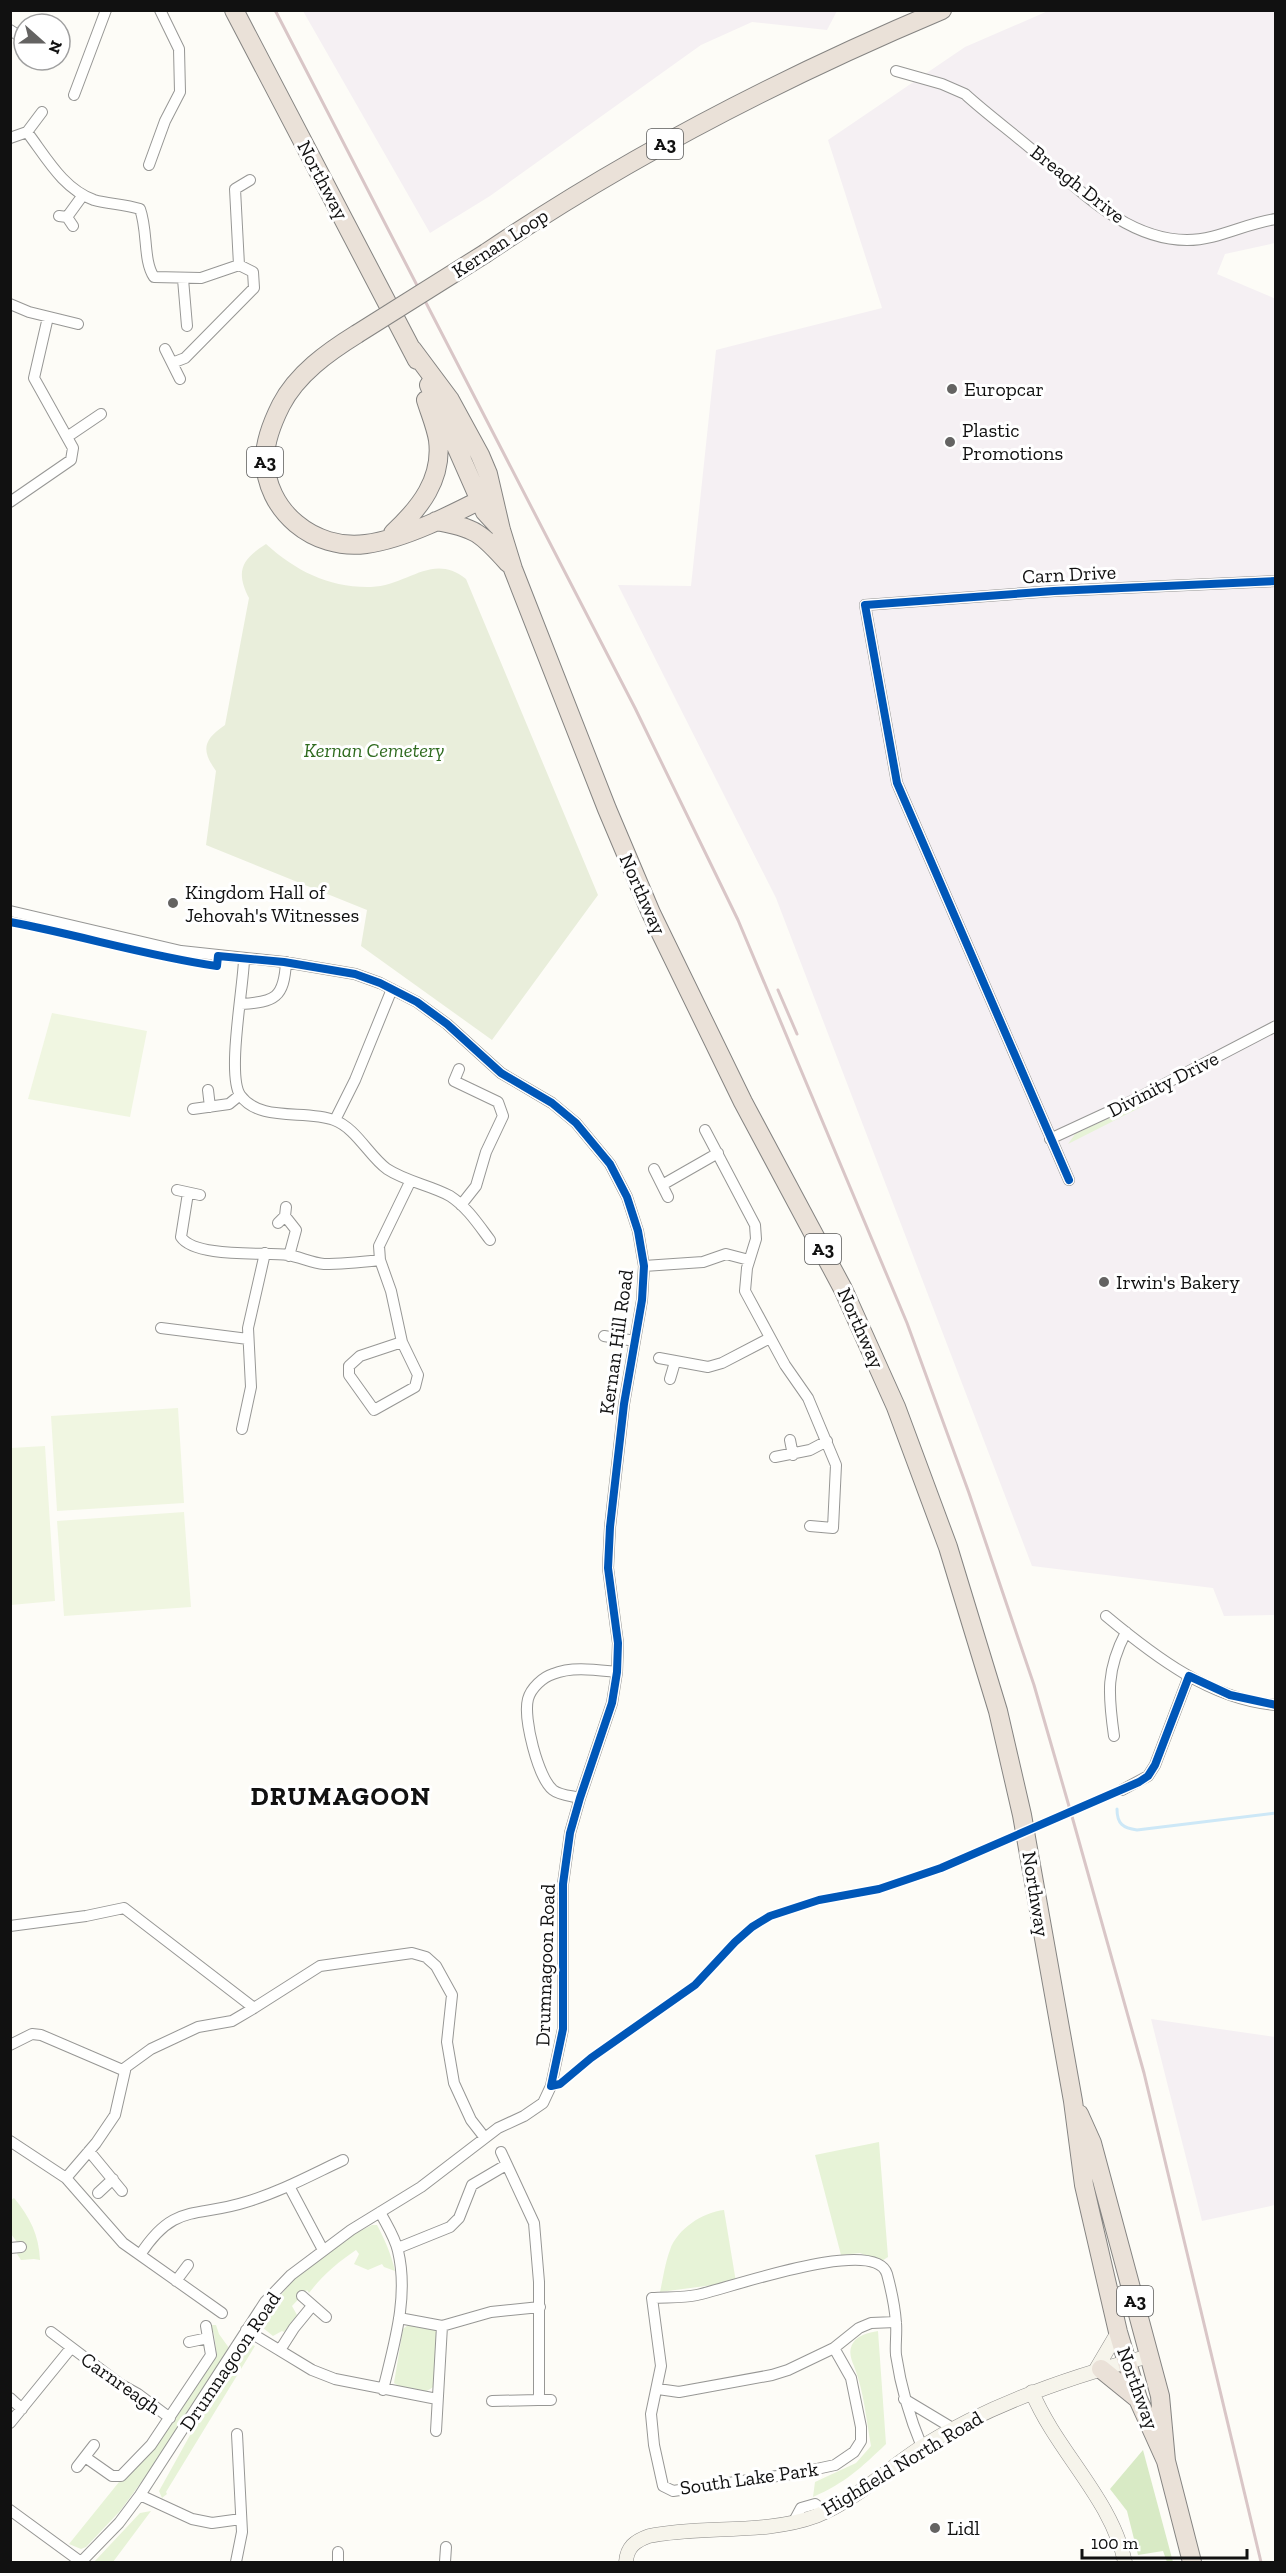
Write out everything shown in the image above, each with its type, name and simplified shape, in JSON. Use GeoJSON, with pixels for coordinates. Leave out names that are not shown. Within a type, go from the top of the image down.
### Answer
{"type":"FeatureCollection","features":[{"type":"Feature","properties":{"kind":"highway","name":"Northway"},"geometry":{"type":"LineString","coordinates":[[234,10],[487,496]]}},
{"type":"Feature","properties":{"kind":"highway","name":"Kernan Loop"},"geometry":{"type":"LineString","coordinates":[[385,540],[366,544],[348,544],[325,541],[305,532],[274,498],[267,478],[265,456],[269,433],[281,404],[301,378],[328,352],[616,171],[702,123],[878,37],[942,10]]}},
{"type":"Feature","properties":{"kind":"highway","name":"Northway"},"geometry":{"type":"LineString","coordinates":[[412,349],[434,379],[484,488],[487,496],[485,512],[501,530],[513,569],[607,809],[651,913],[743,1102],[843,1288],[896,1407],[924,1478],[975,1630],[998,1711],[1028,1844],[1073,2101],[1084,2185],[1118,2332],[1139,2358],[1160,2397],[1166,2461],[1192,2562]]}},
{"type":"Feature","properties":{"kind":"highway","name":"A3"},"geometry":{"type":"LineString","coordinates":[[385,540],[413,514],[426,498],[438,458],[438,440],[412,349]]}},
{"type":"Feature","properties":{"kind":"highway","name":"A3"},"geometry":{"type":"LineString","coordinates":[[385,540],[436,521],[487,496]]}},
{"type":"Feature","properties":{"kind":"highway"},"geometry":{"type":"LineString","coordinates":[[436,521],[465,526],[477,531],[513,569]]}},
{"type":"Feature","properties":{"kind":"highway","name":"Northway"},"geometry":{"type":"LineString","coordinates":[[1073,2101],[1092,2143],[1139,2358],[1138,2399],[1166,2461]]}},
{"type":"Feature","properties":{"kind":"highway"},"geometry":{"type":"LineString","coordinates":[[1098,2370],[1138,2399]]}},
{"type":"Feature","properties":{"kind":"street"},"geometry":{"type":"LineString","coordinates":[[74,95],[106,10]]}},
{"type":"Feature","properties":{"kind":"street"},"geometry":{"type":"LineString","coordinates":[[149,165],[165,121],[180,92],[179,49],[160,10]]}},
{"type":"Feature","properties":{"kind":"street","name":"Breagh Drive"},"geometry":{"type":"LineString","coordinates":[[896,71],[942,84],[965,94],[1098,205],[1135,228],[1176,239],[1205,239],[1258,221],[1275,219]]}},
{"type":"Feature","properties":{"kind":"street"},"geometry":{"type":"LineString","coordinates":[[10,138],[27,132],[42,112]]}},
{"type":"Feature","properties":{"kind":"street"},"geometry":{"type":"LineString","coordinates":[[27,132],[70,187],[97,201],[120,203],[140,209],[146,225],[148,268],[154,276],[201,278],[238,265],[253,272],[254,288],[185,358],[172,363]]}},
{"type":"Feature","properties":{"kind":"street"},"geometry":{"type":"LineString","coordinates":[[238,265],[235,189],[250,180]]}},
{"type":"Feature","properties":{"kind":"street"},"geometry":{"type":"LineString","coordinates":[[66,219],[82,195]]}},
{"type":"Feature","properties":{"kind":"street"},"geometry":{"type":"LineString","coordinates":[[183,279],[187,326]]}},
{"type":"Feature","properties":{"kind":"street"},"geometry":{"type":"LineString","coordinates":[[10,304],[29,312],[78,324]]}},
{"type":"Feature","properties":{"kind":"street"},"geometry":{"type":"LineString","coordinates":[[12,498],[71,460],[73,448],[34,378],[48,316]]}},
{"type":"Feature","properties":{"kind":"street"},"geometry":{"type":"LineString","coordinates":[[165,349],[180,379]]}},
{"type":"Feature","properties":{"kind":"street"},"geometry":{"type":"LineString","coordinates":[[67,437],[101,414]]}},
{"type":"Feature","properties":{"kind":"street","name":"Carn Drive"},"geometry":{"type":"LineString","coordinates":[[1050,1139],[897,783],[865,605],[1054,591],[1275,581]]}},
{"type":"Feature","properties":{"kind":"street","name":"Kernan Hill Road"},"geometry":{"type":"LineString","coordinates":[[10,911],[181,951],[244,960],[286,962],[355,974],[392,989],[417,1002],[447,1024],[501,1073],[552,1103],[576,1123],[610,1164],[627,1197],[638,1231],[644,1266],[642,1300],[624,1404],[611,1516],[608,1568],[617,1632],[617,1672],[612,1703],[589,1770]]}},
{"type":"Feature","properties":{"kind":"street"},"geometry":{"type":"LineString","coordinates":[[244,960],[234,1076],[240,1095],[257,1110],[335,1120],[347,1128],[386,1168],[410,1182],[449,1196],[461,1205],[489,1240]]}},
{"type":"Feature","properties":{"kind":"street"},"geometry":{"type":"LineString","coordinates":[[241,1004],[259,1003],[272,998],[280,991],[285,984],[286,962]]}},
{"type":"Feature","properties":{"kind":"street"},"geometry":{"type":"LineString","coordinates":[[335,1120],[355,1080],[392,989]]}},
{"type":"Feature","properties":{"kind":"street","name":"Divinity Drive"},"geometry":{"type":"LineString","coordinates":[[1050,1139],[1132,1101],[1275,1026]]}},
{"type":"Feature","properties":{"kind":"street"},"geometry":{"type":"LineString","coordinates":[[459,1069],[454,1081],[498,1102],[503,1116],[486,1152],[476,1186],[461,1205]]}},
{"type":"Feature","properties":{"kind":"street"},"geometry":{"type":"LineString","coordinates":[[208,1090],[210,1107]]}},
{"type":"Feature","properties":{"kind":"street"},"geometry":{"type":"LineString","coordinates":[[193,1109],[229,1104],[240,1095]]}},
{"type":"Feature","properties":{"kind":"street"},"geometry":{"type":"LineString","coordinates":[[705,1131],[755,1225],[756,1239],[749,1260],[745,1291],[770,1338],[808,1398],[836,1465],[833,1528],[810,1526]]}},
{"type":"Feature","properties":{"kind":"street"},"geometry":{"type":"LineString","coordinates":[[1050,1139],[1069,1180]]}},
{"type":"Feature","properties":{"kind":"street"},"geometry":{"type":"LineString","coordinates":[[662,1185],[718,1153]]}},
{"type":"Feature","properties":{"kind":"street"},"geometry":{"type":"LineString","coordinates":[[654,1169],[668,1197]]}},
{"type":"Feature","properties":{"kind":"street"},"geometry":{"type":"LineString","coordinates":[[402,1342],[360,1356],[349,1366],[349,1376],[374,1410],[415,1387],[417,1375],[402,1342],[391,1291],[380,1260],[380,1246],[410,1182]]}},
{"type":"Feature","properties":{"kind":"street"},"geometry":{"type":"LineString","coordinates":[[200,1195],[182,1191],[181,1237],[182,1240],[195,1247],[218,1251],[290,1256],[321,1264],[380,1260]]}},
{"type":"Feature","properties":{"kind":"street"},"geometry":{"type":"LineString","coordinates":[[283,1216],[296,1230],[290,1256]]}},
{"type":"Feature","properties":{"kind":"street"},"geometry":{"type":"LineString","coordinates":[[242,1429],[250,1387],[248,1339],[251,1312],[265,1253]]}},
{"type":"Feature","properties":{"kind":"street"},"geometry":{"type":"LineString","coordinates":[[644,1266],[703,1262],[726,1254],[749,1260]]}},
{"type":"Feature","properties":{"kind":"street"},"geometry":{"type":"LineString","coordinates":[[161,1328],[248,1339]]}},
{"type":"Feature","properties":{"kind":"street"},"geometry":{"type":"LineString","coordinates":[[173,1342],[175,1330]]}},
{"type":"Feature","properties":{"kind":"street"},"geometry":{"type":"LineString","coordinates":[[604,1336],[635,1341]]}},
{"type":"Feature","properties":{"kind":"street"},"geometry":{"type":"LineString","coordinates":[[658,1358],[708,1367],[722,1363],[770,1338]]}},
{"type":"Feature","properties":{"kind":"street"},"geometry":{"type":"LineString","coordinates":[[670,1379],[675,1362]]}},
{"type":"Feature","properties":{"kind":"street"},"geometry":{"type":"LineString","coordinates":[[790,1440],[794,1455]]}},
{"type":"Feature","properties":{"kind":"street"},"geometry":{"type":"LineString","coordinates":[[775,1457],[794,1455],[827,1441]]}},
{"type":"Feature","properties":{"kind":"street"},"geometry":{"type":"LineString","coordinates":[[1106,1616],[1189,1676],[1230,1695],[1275,1705]]}},
{"type":"Feature","properties":{"kind":"street"},"geometry":{"type":"LineString","coordinates":[[1114,1736],[1108,1696],[1112,1666],[1126,1632]]}},
{"type":"Feature","properties":{"kind":"street"},"geometry":{"type":"LineString","coordinates":[[579,1798],[554,1791],[546,1782],[533,1747],[527,1719],[528,1699],[535,1686],[552,1674],[576,1670],[617,1672]]}},
{"type":"Feature","properties":{"kind":"street"},"geometry":{"type":"LineString","coordinates":[[1122,1790],[1148,1776],[1155,1765],[1189,1676]]}},
{"type":"Feature","properties":{"kind":"street","name":"Drumnagoon Road"},"geometry":{"type":"LineString","coordinates":[[81,2562],[119,2523],[141,2495],[218,2378],[246,2330],[271,2296],[291,2275],[323,2250],[421,2187],[509,2121],[524,2116],[543,2103],[553,2077],[563,2029],[563,1884],[570,1833],[589,1770]]}},
{"type":"Feature","properties":{"kind":"street"},"geometry":{"type":"LineString","coordinates":[[10,1926],[86,1916],[124,1908],[254,2008]]}},
{"type":"Feature","properties":{"kind":"street"},"geometry":{"type":"LineString","coordinates":[[122,2070],[160,2045],[198,2027],[232,2021],[320,1966],[412,1953],[426,1957],[436,1966],[452,1995],[447,2042],[454,2083],[471,2120],[485,2138]]}},
{"type":"Feature","properties":{"kind":"street"},"geometry":{"type":"LineString","coordinates":[[10,2045],[32,2034],[41,2035],[125,2071],[115,2115],[66,2178]]}},
{"type":"Feature","properties":{"kind":"street"},"geometry":{"type":"LineString","coordinates":[[10,2141],[66,2178],[123,2243],[222,2313]]}},
{"type":"Feature","properties":{"kind":"street"},"geometry":{"type":"LineString","coordinates":[[89,2151],[122,2191]]}},
{"type":"Feature","properties":{"kind":"street"},"geometry":{"type":"LineString","coordinates":[[501,2152],[534,2223],[540,2307],[538,2400]]}},
{"type":"Feature","properties":{"kind":"street"},"geometry":{"type":"LineString","coordinates":[[140,2255],[151,2238],[171,2221],[189,2212],[216,2210],[246,2202],[289,2186],[343,2160]]}},
{"type":"Feature","properties":{"kind":"street"},"geometry":{"type":"LineString","coordinates":[[398,2248],[450,2227],[459,2218],[472,2185],[506,2165]]}},
{"type":"Feature","properties":{"kind":"street"},"geometry":{"type":"LineString","coordinates":[[98,2193],[112,2180]]}},
{"type":"Feature","properties":{"kind":"street"},"geometry":{"type":"LineString","coordinates":[[289,2186],[317,2243],[323,2250]]}},
{"type":"Feature","properties":{"kind":"street"},"geometry":{"type":"LineString","coordinates":[[381,2212],[398,2248],[403,2281],[399,2318],[383,2390]]}},
{"type":"Feature","properties":{"kind":"street","name":"South Lake Park"},"geometry":{"type":"LineString","coordinates":[[834,2348],[851,2378],[861,2427],[861,2441],[854,2452],[835,2465],[798,2473],[673,2491],[663,2486],[654,2445],[651,2414],[661,2366],[652,2298],[694,2296],[797,2267],[860,2259],[876,2263],[886,2271],[896,2322],[896,2352],[904,2399],[922,2447]]}},
{"type":"Feature","properties":{"kind":"street"},"geometry":{"type":"LineString","coordinates":[[176,2280],[188,2265]]}},
{"type":"Feature","properties":{"kind":"street"},"geometry":{"type":"LineString","coordinates":[[302,2296],[326,2317]]}},
{"type":"Feature","properties":{"kind":"street"},"geometry":{"type":"LineString","coordinates":[[280,2350],[312,2306]]}},
{"type":"Feature","properties":{"kind":"street"},"geometry":{"type":"LineString","coordinates":[[399,2318],[442,2326],[491,2312],[540,2307]]}},
{"type":"Feature","properties":{"kind":"street"},"geometry":{"type":"LineString","coordinates":[[658,2389],[679,2392],[772,2375],[789,2370],[834,2348],[859,2328],[871,2323],[896,2322]]}},
{"type":"Feature","properties":{"kind":"street","name":"Carnreagh"},"geometry":{"type":"LineString","coordinates":[[85,2457],[112,2476],[121,2475],[151,2445],[211,2355],[206,2326]]}},
{"type":"Feature","properties":{"kind":"street"},"geometry":{"type":"LineString","coordinates":[[436,2431],[442,2326]]}},
{"type":"Feature","properties":{"kind":"street"},"geometry":{"type":"LineString","coordinates":[[246,2330],[312,2370],[335,2379],[437,2399]]}},
{"type":"Feature","properties":{"kind":"street","name":"Carnreagh"},"geometry":{"type":"LineString","coordinates":[[51,2332],[170,2418]]}},
{"type":"Feature","properties":{"kind":"street"},"geometry":{"type":"LineString","coordinates":[[1098,2370],[1118,2332]]}},
{"type":"Feature","properties":{"kind":"street"},"geometry":{"type":"LineString","coordinates":[[189,2342],[208,2338]]}},
{"type":"Feature","properties":{"kind":"street","name":"Carnreagh"},"geometry":{"type":"LineString","coordinates":[[10,2423],[71,2348]]}},
{"type":"Feature","properties":{"kind":"street","name":"Highfield North Road"},"geometry":{"type":"LineString","coordinates":[[626,2562],[626,2554],[631,2546],[638,2540],[649,2536],[794,2521],[825,2512],[847,2501],[922,2447],[996,2406],[1032,2392],[1139,2358]]}},
{"type":"Feature","properties":{"kind":"street"},"geometry":{"type":"LineString","coordinates":[[1032,2392],[1051,2430],[1109,2517],[1118,2535],[1125,2562]]}},
{"type":"Feature","properties":{"kind":"street"},"geometry":{"type":"LineString","coordinates":[[10,2398],[22,2409]]}},
{"type":"Feature","properties":{"kind":"street"},"geometry":{"type":"LineString","coordinates":[[904,2399],[954,2429]]}},
{"type":"Feature","properties":{"kind":"street"},"geometry":{"type":"LineString","coordinates":[[492,2401],[551,2400]]}},
{"type":"Feature","properties":{"kind":"street"},"geometry":{"type":"LineString","coordinates":[[236,2562],[242,2532],[237,2434]]}},
{"type":"Feature","properties":{"kind":"street"},"geometry":{"type":"LineString","coordinates":[[77,2467],[94,2445]]}},
{"type":"Feature","properties":{"kind":"street"},"geometry":{"type":"LineString","coordinates":[[141,2495],[192,2519],[212,2523],[241,2519]]}},
{"type":"Feature","properties":{"kind":"street"},"geometry":{"type":"LineString","coordinates":[[10,2510],[81,2562]]}},
{"type":"Feature","properties":{"kind":"street"},"geometry":{"type":"LineString","coordinates":[[440,2562],[446,2547]]}},
{"type":"Feature","properties":{"kind":"shaded area"},"geometry":{"type":"Polygon","coordinates":[[[303,11],[837,11],[827,30],[752,22],[701,45],[490,196],[430,233],[303,11]]]}},
{"type":"Feature","properties":{"kind":"shaded area"},"geometry":{"type":"Polygon","coordinates":[[[1048,11],[1275,11],[1275,243],[1225,254],[1217,274],[1276,299],[1275,1615],[1224,1616],[1213,1588],[1032,1566],[776,898],[618,585],[691,586],[716,350],[882,308],[828,140],[965,47],[1048,11]]]}},
{"type":"Feature","properties":{"kind":"shaded area"},"geometry":{"type":"Polygon","coordinates":[[[1151,2019],[1275,2037],[1275,2205],[1202,2221],[1151,2019]]]}},
{"type":"Feature","properties":{"kind":"green space","name":"Kernan Cemetery"},"geometry":{"type":"Polygon","coordinates":[[[266,544],[301,570],[327,581],[356,587],[371,587],[397,582],[431,569],[454,572],[466,579],[598,895],[492,1040],[361,946],[367,910],[206,845],[216,771],[206,751],[212,736],[225,725],[249,598],[242,580],[243,566],[251,555],[266,544]]]}},
{"type":"Feature","properties":{"kind":"green space"},"geometry":{"type":"Polygon","coordinates":[[[52,1013],[147,1031],[130,1117],[28,1099],[52,1013]]]}},
{"type":"Feature","properties":{"kind":"green space"},"geometry":{"type":"Polygon","coordinates":[[[1144,1102],[1143,1106],[1068,1144],[1075,1134],[1144,1102]]]}},
{"type":"Feature","properties":{"kind":"green space"},"geometry":{"type":"Polygon","coordinates":[[[178,1408],[184,1503],[57,1511],[51,1416],[178,1408]]]}},
{"type":"Feature","properties":{"kind":"green space"},"geometry":{"type":"Polygon","coordinates":[[[45,1446],[55,1601],[11,1605],[11,1448],[45,1446]]]}},
{"type":"Feature","properties":{"kind":"green space"},"geometry":{"type":"Polygon","coordinates":[[[184,1512],[191,1607],[64,1616],[57,1521],[184,1512]]]}},
{"type":"Feature","properties":{"kind":"green space"},"geometry":{"type":"Polygon","coordinates":[[[879,2142],[888,2257],[882,2261],[860,2253],[841,2255],[815,2155],[879,2142]]]}},
{"type":"Feature","properties":{"kind":"green space"},"geometry":{"type":"Polygon","coordinates":[[[14,2198],[33,2227],[40,2260],[21,2260],[17,2254],[25,2242],[17,2242],[11,2234],[11,2200],[14,2198]]]}},
{"type":"Feature","properties":{"kind":"green space"},"geometry":{"type":"Polygon","coordinates":[[[724,2210],[736,2282],[660,2292],[668,2255],[678,2235],[700,2218],[724,2210]]]}},
{"type":"Feature","properties":{"kind":"green space"},"geometry":{"type":"Polygon","coordinates":[[[372,2225],[377,2225],[380,2231],[395,2271],[382,2264],[368,2270],[354,2264],[359,2254],[356,2250],[343,2259],[309,2293],[307,2290],[292,2306],[297,2315],[284,2332],[273,2336],[262,2327],[262,2318],[295,2278],[354,2234],[372,2225]]]}},
{"type":"Feature","properties":{"kind":"green space"},"geometry":{"type":"Polygon","coordinates":[[[210,2325],[216,2325],[219,2334],[229,2348],[148,2473],[120,2511],[86,2547],[81,2549],[69,2544],[119,2482],[169,2428],[217,2356],[214,2334],[210,2325]]]}},
{"type":"Feature","properties":{"kind":"green space"},"geometry":{"type":"Polygon","coordinates":[[[408,2325],[436,2329],[440,2334],[435,2385],[426,2391],[415,2392],[394,2383],[403,2329],[408,2325]]]}},
{"type":"Feature","properties":{"kind":"green space"},"geometry":{"type":"Polygon","coordinates":[[[878,2331],[886,2444],[852,2474],[813,2497],[815,2482],[856,2463],[871,2446],[862,2395],[850,2352],[851,2346],[858,2338],[878,2331]]]}},
{"type":"Feature","properties":{"kind":"green space"},"geometry":{"type":"Polygon","coordinates":[[[250,2344],[255,2346],[166,2492],[167,2494],[162,2498],[159,2491],[194,2428],[250,2344]]]}},
{"type":"Feature","properties":{"kind":"green space"},"geometry":{"type":"Polygon","coordinates":[[[1143,2450],[1173,2562],[1167,2562],[1163,2551],[1138,2555],[1127,2511],[1110,2489],[1143,2450]]]}},
{"type":"Feature","properties":{"kind":"green space"},"geometry":{"type":"Polygon","coordinates":[[[151,2511],[113,2562],[94,2562],[140,2513],[151,2511]]]}},
{"type":"Feature","properties":{"kind":"waterway"},"geometry":{"type":"LineString","coordinates":[[1117,1809],[1120,1822],[1128,1828],[1137,1830],[1276,1813]]}},
{"type":"Feature","properties":{"kind":"railway"},"geometry":{"type":"LineString","coordinates":[[275,10],[635,708],[738,920],[907,1323],[969,1493],[1034,1685],[1073,1820],[1144,2073],[1261,2562]]}},
{"type":"Feature","properties":{"kind":"railway"},"geometry":{"type":"LineString","coordinates":[[778,990],[797,1034]]}},
{"type":"Feature","properties":{"kind":"cycle path"},"geometry":{"type":"LineString","coordinates":[[1069,1180],[897,783],[865,605],[1054,591],[1276,581]]}},
{"type":"Feature","properties":{"kind":"cycle path"},"geometry":{"type":"LineString","coordinates":[[10,922],[191,962],[217,966],[218,956],[284,962],[355,974],[380,983],[417,1002],[447,1024],[501,1073],[552,1103],[576,1123],[610,1164],[627,1197],[638,1231],[644,1266],[642,1300],[624,1404],[610,1527],[608,1568],[618,1643],[617,1672],[612,1703],[570,1833],[563,1884],[563,2029],[551,2086],[560,2084],[591,2058],[695,1985],[735,1942],[752,1927],[770,1916],[819,1900],[879,1889],[941,1868],[1139,1782],[1148,1776],[1155,1765],[1189,1676],[1230,1695],[1276,1705]]}},
{"type":"Feature","properties":{"kind":"place","name":"Europcar"},"geometry":{"type":"Point","coordinates":[952,389]}},
{"type":"Feature","properties":{"kind":"place","name":"Plastic Promotions"},"geometry":{"type":"Point","coordinates":[950,442]}},
{"type":"Feature","properties":{"kind":"place","name":"Kingdom Hall of Jehovah's Witnesses"},"geometry":{"type":"Point","coordinates":[173,903]}},
{"type":"Feature","properties":{"kind":"place","name":"Irwin's Bakery"},"geometry":{"type":"Point","coordinates":[1104,1282]}},
{"type":"Feature","properties":{"kind":"place","name":"Lidl"},"geometry":{"type":"Point","coordinates":[935,2528]}},
{"type":"Feature","properties":{"kind":"district","name":"DRUMAGOON"},"geometry":{"type":"Point","coordinates":[341,1796]}}]}
